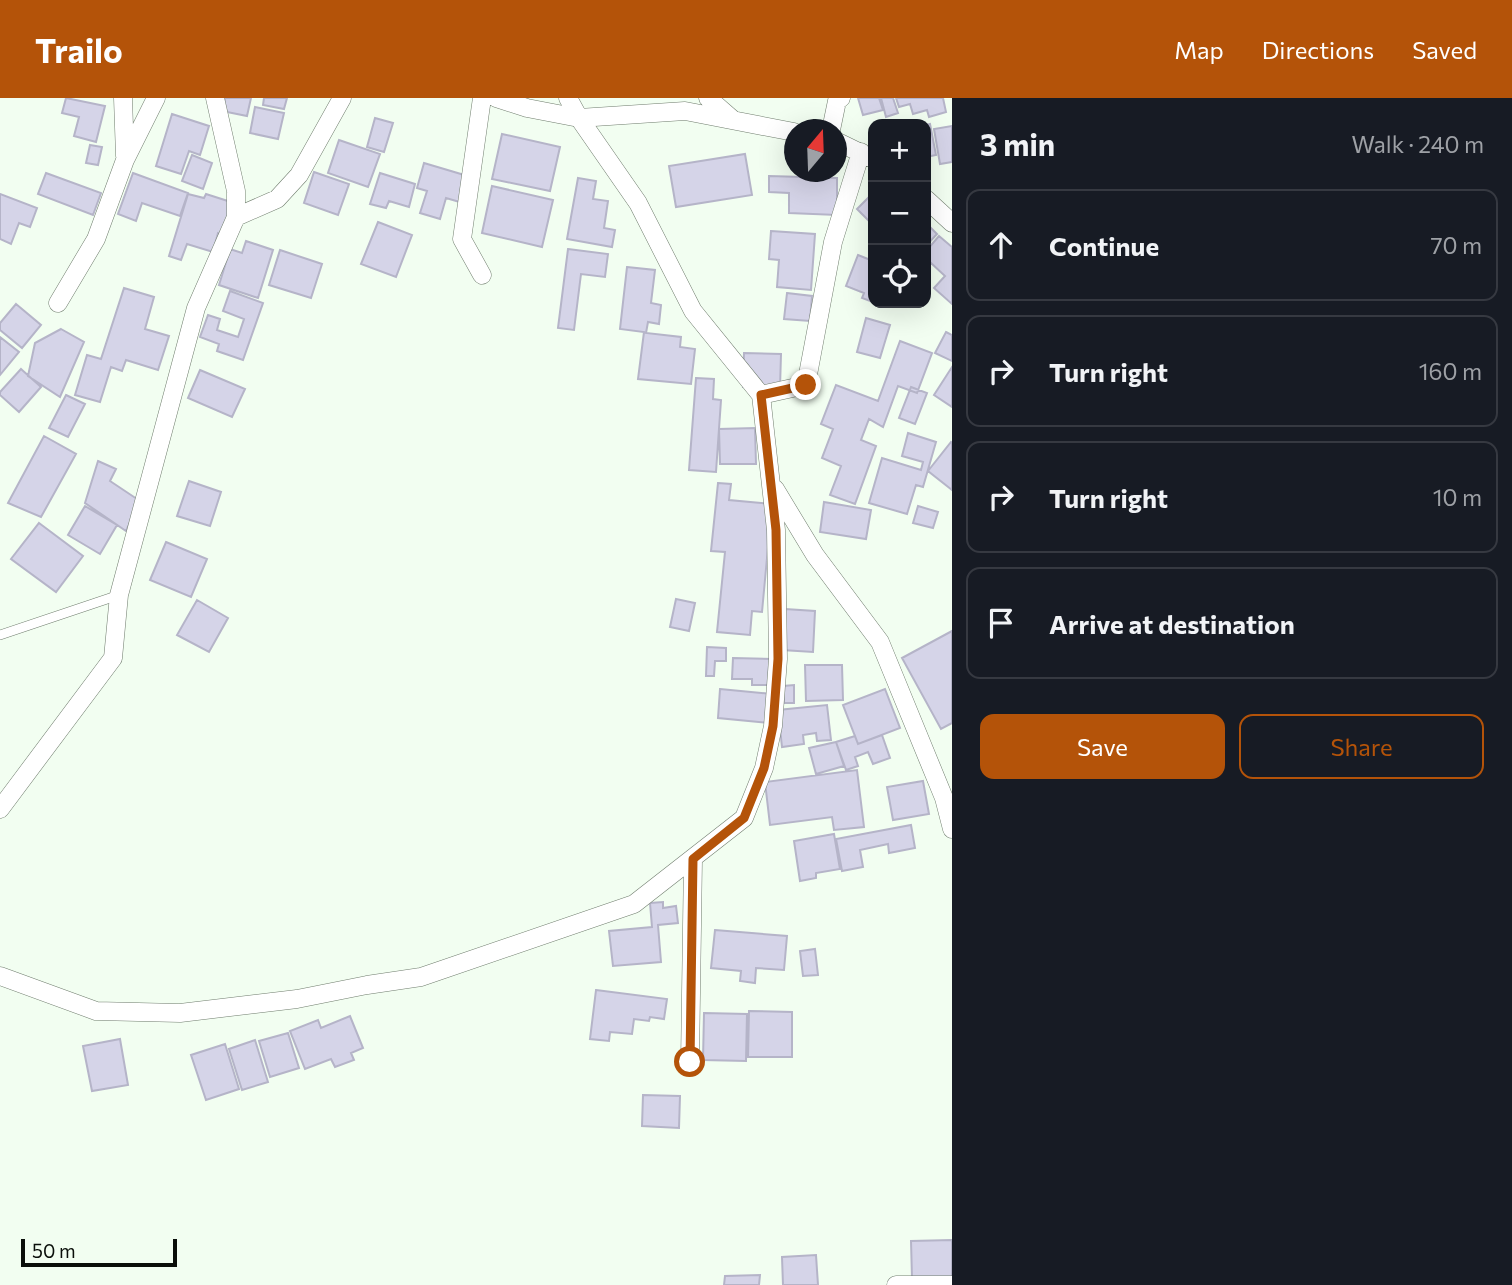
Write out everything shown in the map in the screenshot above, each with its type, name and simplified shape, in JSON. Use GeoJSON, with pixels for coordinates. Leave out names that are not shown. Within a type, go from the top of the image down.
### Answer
{"type":"FeatureCollection","features":[{"type":"Feature","properties":{"kind":"street"},"geometry":{"type":"LineString","coordinates":[[123,98],[125,160]]}},
{"type":"Feature","properties":{"kind":"street"},"geometry":{"type":"LineString","coordinates":[[58,303],[96,240],[125,160],[156,98]]}},
{"type":"Feature","properties":{"kind":"street"},"geometry":{"type":"LineString","coordinates":[[0,809],[113,659],[119,595],[196,308],[236,217],[236,191],[215,98]]}},
{"type":"Feature","properties":{"kind":"street"},"geometry":{"type":"LineString","coordinates":[[236,217],[276,199],[299,175],[342,98]]}},
{"type":"Feature","properties":{"kind":"street"},"geometry":{"type":"LineString","coordinates":[[482,98],[462,239],[482,275]]}},
{"type":"Feature","properties":{"kind":"street"},"geometry":{"type":"LineString","coordinates":[[496,98],[527,108],[579,118],[685,111],[784,130]]}},
{"type":"Feature","properties":{"kind":"street"},"geometry":{"type":"LineString","coordinates":[[0,976],[96,1011],[180,1013],[297,999],[421,977],[634,904],[744,818],[764,768],[773,726],[778,659],[776,530],[761,395],[693,311],[638,203],[568,98]]}},
{"type":"Feature","properties":{"kind":"street"},"geometry":{"type":"LineString","coordinates":[[708,98],[735,121]]}},
{"type":"Feature","properties":{"kind":"street"},"geometry":{"type":"LineString","coordinates":[[834,119],[841,98]]}},
{"type":"Feature","properties":{"kind":"street"},"geometry":{"type":"LineString","coordinates":[[761,395],[806,385],[833,242],[867,155],[847,146]]}},
{"type":"Feature","properties":{"kind":"street"},"geometry":{"type":"LineString","coordinates":[[931,204],[952,223]]}},
{"type":"Feature","properties":{"kind":"street"},"geometry":{"type":"LineString","coordinates":[[771,483],[815,555],[880,642],[944,797],[952,829]]}},
{"type":"Feature","properties":{"kind":"street"},"geometry":{"type":"LineString","coordinates":[[690,1062],[693,859]]}},
{"type":"Feature","properties":{"kind":"street"},"geometry":{"type":"LineString","coordinates":[[896,1285],[952,1285]]}},
{"type":"Feature","properties":{"kind":"lane"},"geometry":{"type":"LineString","coordinates":[[0,635],[119,595]]}},
{"type":"Feature","properties":{"kind":"building"},"geometry":{"type":"Polygon","coordinates":[[[66,98],[105,106],[96,142],[74,136],[79,117],[62,113],[66,98]]]}},
{"type":"Feature","properties":{"kind":"building"},"geometry":{"type":"Polygon","coordinates":[[[225,98],[251,98],[247,116],[222,111],[225,98]]]}},
{"type":"Feature","properties":{"kind":"building"},"geometry":{"type":"Polygon","coordinates":[[[264,98],[287,98],[284,109],[263,105],[264,98]]]}},
{"type":"Feature","properties":{"kind":"building"},"geometry":{"type":"Polygon","coordinates":[[[858,98],[879,98],[883,110],[863,115],[858,98]]]}},
{"type":"Feature","properties":{"kind":"building"},"geometry":{"type":"Polygon","coordinates":[[[881,98],[893,98],[898,113],[886,117],[881,98]]]}},
{"type":"Feature","properties":{"kind":"building"},"geometry":{"type":"Polygon","coordinates":[[[896,98],[943,98],[946,112],[929,117],[927,110],[913,114],[910,104],[899,107],[896,98]]]}},
{"type":"Feature","properties":{"kind":"building"},"geometry":{"type":"Polygon","coordinates":[[[255,107],[284,113],[278,139],[250,133],[255,107]]]}},
{"type":"Feature","properties":{"kind":"building"},"geometry":{"type":"Polygon","coordinates":[[[172,114],[209,126],[200,155],[189,151],[181,174],[156,166],[172,114]]]}},
{"type":"Feature","properties":{"kind":"building"},"geometry":{"type":"Polygon","coordinates":[[[375,118],[393,123],[384,152],[367,147],[375,118]]]}},
{"type":"Feature","properties":{"kind":"building"},"geometry":{"type":"Polygon","coordinates":[[[952,126],[952,162],[940,164],[934,129],[952,126]]]}},
{"type":"Feature","properties":{"kind":"building"},"geometry":{"type":"Polygon","coordinates":[[[931,129],[936,155],[931,156],[931,129]]]}},
{"type":"Feature","properties":{"kind":"building"},"geometry":{"type":"Polygon","coordinates":[[[502,134],[560,147],[550,191],[492,179],[502,134]]]}},
{"type":"Feature","properties":{"kind":"building"},"geometry":{"type":"Polygon","coordinates":[[[339,140],[380,154],[368,187],[328,173],[339,140]]]}},
{"type":"Feature","properties":{"kind":"building"},"geometry":{"type":"Polygon","coordinates":[[[90,145],[102,147],[98,165],[86,163],[90,145]]]}},
{"type":"Feature","properties":{"kind":"building"},"geometry":{"type":"Polygon","coordinates":[[[745,154],[752,195],[676,207],[669,166],[745,154]]]}},
{"type":"Feature","properties":{"kind":"building"},"geometry":{"type":"Polygon","coordinates":[[[192,155],[212,163],[203,189],[182,181],[192,155]]]}},
{"type":"Feature","properties":{"kind":"building"},"geometry":{"type":"Polygon","coordinates":[[[424,163],[471,177],[463,203],[446,198],[440,219],[420,213],[427,191],[417,188],[424,163]]]}},
{"type":"Feature","properties":{"kind":"building"},"geometry":{"type":"Polygon","coordinates":[[[314,172],[349,184],[338,215],[304,203],[314,172]]]}},
{"type":"Feature","properties":{"kind":"building"},"geometry":{"type":"Polygon","coordinates":[[[46,173],[101,193],[93,215],[38,194],[46,173]]]}},
{"type":"Feature","properties":{"kind":"building"},"geometry":{"type":"Polygon","coordinates":[[[133,173],[188,193],[180,216],[142,203],[136,221],[118,214],[133,173]]]}},
{"type":"Feature","properties":{"kind":"building"},"geometry":{"type":"Polygon","coordinates":[[[380,173],[415,184],[409,207],[389,201],[386,208],[370,204],[380,173]]]}},
{"type":"Feature","properties":{"kind":"building"},"geometry":{"type":"Polygon","coordinates":[[[769,176],[784,176],[784,182],[837,182],[837,215],[789,213],[789,193],[769,192],[769,176]]]}},
{"type":"Feature","properties":{"kind":"building"},"geometry":{"type":"Polygon","coordinates":[[[578,178],[596,181],[593,199],[608,201],[604,228],[615,230],[612,247],[567,239],[578,178]]]}},
{"type":"Feature","properties":{"kind":"building"},"geometry":{"type":"Polygon","coordinates":[[[492,186],[553,200],[542,247],[482,233],[492,186]]]}},
{"type":"Feature","properties":{"kind":"building"},"geometry":{"type":"Polygon","coordinates":[[[0,194],[37,208],[30,227],[19,223],[11,244],[0,239],[0,194]]]}},
{"type":"Feature","properties":{"kind":"building"},"geometry":{"type":"Polygon","coordinates":[[[188,194],[204,198],[206,194],[234,203],[224,235],[218,233],[213,252],[187,244],[181,260],[169,256],[188,194]]]}},
{"type":"Feature","properties":{"kind":"building"},"geometry":{"type":"Polygon","coordinates":[[[868,198],[868,220],[857,209],[868,198]]]}},
{"type":"Feature","properties":{"kind":"building"},"geometry":{"type":"Polygon","coordinates":[[[378,222],[412,235],[396,277],[361,264],[378,222]]]}},
{"type":"Feature","properties":{"kind":"building"},"geometry":{"type":"Polygon","coordinates":[[[931,228],[937,234],[931,241],[931,228]]]}},
{"type":"Feature","properties":{"kind":"building"},"geometry":{"type":"Polygon","coordinates":[[[771,231],[815,234],[811,290],[777,287],[779,260],[769,259],[771,231]]]}},
{"type":"Feature","properties":{"kind":"building"},"geometry":{"type":"Polygon","coordinates":[[[939,236],[952,247],[952,304],[934,288],[945,276],[931,263],[931,245],[939,236]]]}},
{"type":"Feature","properties":{"kind":"building"},"geometry":{"type":"Polygon","coordinates":[[[246,241],[273,250],[258,298],[219,285],[230,249],[242,253],[246,241]]]}},
{"type":"Feature","properties":{"kind":"building"},"geometry":{"type":"Polygon","coordinates":[[[568,249],[608,254],[605,277],[581,274],[574,330],[558,328],[568,249]]]}},
{"type":"Feature","properties":{"kind":"building"},"geometry":{"type":"Polygon","coordinates":[[[280,250],[322,264],[311,298],[269,285],[280,250]]]}},
{"type":"Feature","properties":{"kind":"building"},"geometry":{"type":"Polygon","coordinates":[[[858,255],[868,259],[868,300],[862,298],[864,293],[846,286],[858,255]]]}},
{"type":"Feature","properties":{"kind":"building"},"geometry":{"type":"Polygon","coordinates":[[[627,267],[655,270],[651,303],[661,305],[659,324],[648,322],[646,333],[681,337],[680,347],[695,349],[691,384],[638,379],[644,332],[620,329],[627,267]]]}},
{"type":"Feature","properties":{"kind":"building"},"geometry":{"type":"Polygon","coordinates":[[[124,288],[154,297],[145,329],[169,336],[158,370],[126,360],[122,371],[111,367],[100,402],[75,395],[87,355],[101,359],[124,288]]]}},
{"type":"Feature","properties":{"kind":"building"},"geometry":{"type":"Polygon","coordinates":[[[230,291],[263,303],[243,360],[217,351],[219,344],[200,337],[208,315],[220,319],[217,330],[238,337],[244,319],[223,311],[230,291]]]}},
{"type":"Feature","properties":{"kind":"building"},"geometry":{"type":"Polygon","coordinates":[[[787,293],[812,296],[810,321],[784,319],[787,293]]]}},
{"type":"Feature","properties":{"kind":"building"},"geometry":{"type":"Polygon","coordinates":[[[16,304],[41,325],[22,348],[0,330],[0,323],[16,304]]]}},
{"type":"Feature","properties":{"kind":"building"},"geometry":{"type":"Polygon","coordinates":[[[866,318],[890,325],[880,358],[857,352],[866,318]]]}},
{"type":"Feature","properties":{"kind":"building"},"geometry":{"type":"Polygon","coordinates":[[[61,329],[84,342],[60,397],[28,376],[35,343],[61,329]]]}},
{"type":"Feature","properties":{"kind":"building"},"geometry":{"type":"Polygon","coordinates":[[[946,332],[952,335],[952,361],[935,353],[946,332]]]}},
{"type":"Feature","properties":{"kind":"building"},"geometry":{"type":"Polygon","coordinates":[[[0,337],[19,352],[0,375],[0,337]]]}},
{"type":"Feature","properties":{"kind":"building"},"geometry":{"type":"Polygon","coordinates":[[[900,341],[932,353],[917,393],[898,386],[883,427],[869,419],[861,440],[876,446],[855,504],[830,495],[841,466],[822,458],[833,429],[821,424],[836,385],[878,401],[900,341]]]}},
{"type":"Feature","properties":{"kind":"building"},"geometry":{"type":"Polygon","coordinates":[[[744,353],[781,354],[780,388],[743,387],[744,353]]]}},
{"type":"Feature","properties":{"kind":"building"},"geometry":{"type":"Polygon","coordinates":[[[952,367],[952,407],[934,395],[952,367]]]}},
{"type":"Feature","properties":{"kind":"building"},"geometry":{"type":"Polygon","coordinates":[[[21,369],[41,387],[19,412],[0,392],[21,369]]]}},
{"type":"Feature","properties":{"kind":"building"},"geometry":{"type":"Polygon","coordinates":[[[200,370],[245,389],[232,417],[188,398],[200,370]]]}},
{"type":"Feature","properties":{"kind":"building"},"geometry":{"type":"Polygon","coordinates":[[[696,378],[714,379],[713,399],[721,400],[716,472],[689,470],[696,378]]]}},
{"type":"Feature","properties":{"kind":"building"},"geometry":{"type":"Polygon","coordinates":[[[911,387],[927,393],[915,424],[899,418],[911,387]]]}},
{"type":"Feature","properties":{"kind":"building"},"geometry":{"type":"Polygon","coordinates":[[[66,395],[85,404],[68,437],[49,428],[66,395]]]}},
{"type":"Feature","properties":{"kind":"building"},"geometry":{"type":"Polygon","coordinates":[[[755,428],[756,464],[720,464],[719,429],[755,428]]]}},
{"type":"Feature","properties":{"kind":"building"},"geometry":{"type":"Polygon","coordinates":[[[908,433],[936,442],[923,487],[916,485],[907,514],[869,503],[882,458],[921,470],[923,462],[902,456],[908,433]]]}},
{"type":"Feature","properties":{"kind":"building"},"geometry":{"type":"Polygon","coordinates":[[[44,436],[76,454],[41,517],[8,503],[44,436]]]}},
{"type":"Feature","properties":{"kind":"building"},"geometry":{"type":"Polygon","coordinates":[[[952,443],[952,490],[928,471],[952,443]]]}},
{"type":"Feature","properties":{"kind":"building"},"geometry":{"type":"Polygon","coordinates":[[[98,461],[116,469],[110,481],[140,501],[126,531],[85,503],[98,461]]]}},
{"type":"Feature","properties":{"kind":"building"},"geometry":{"type":"Polygon","coordinates":[[[189,481],[221,492],[210,526],[177,516],[189,481]]]}},
{"type":"Feature","properties":{"kind":"building"},"geometry":{"type":"Polygon","coordinates":[[[718,483],[731,484],[729,500],[772,504],[762,612],[752,611],[750,635],[717,632],[725,552],[711,551],[718,483]]]}},
{"type":"Feature","properties":{"kind":"building"},"geometry":{"type":"Polygon","coordinates":[[[824,502],[871,510],[866,539],[820,532],[824,502]]]}},
{"type":"Feature","properties":{"kind":"building"},"geometry":{"type":"Polygon","coordinates":[[[85,506],[117,525],[100,554],[68,535],[85,506]]]}},
{"type":"Feature","properties":{"kind":"building"},"geometry":{"type":"Polygon","coordinates":[[[918,506],[938,512],[933,528],[913,523],[918,506]]]}},
{"type":"Feature","properties":{"kind":"building"},"geometry":{"type":"Polygon","coordinates":[[[39,523],[83,556],[56,592],[11,559],[39,523]]]}},
{"type":"Feature","properties":{"kind":"building"},"geometry":{"type":"Polygon","coordinates":[[[166,542],[207,559],[191,597],[150,580],[166,542]]]}},
{"type":"Feature","properties":{"kind":"building"},"geometry":{"type":"Polygon","coordinates":[[[676,599],[695,603],[689,631],[670,627],[676,599]]]}},
{"type":"Feature","properties":{"kind":"building"},"geometry":{"type":"Polygon","coordinates":[[[197,600],[228,618],[209,652],[177,635],[197,600]]]}},
{"type":"Feature","properties":{"kind":"building"},"geometry":{"type":"Polygon","coordinates":[[[785,609],[815,611],[813,652],[782,650],[785,609]]]}},
{"type":"Feature","properties":{"kind":"building"},"geometry":{"type":"Polygon","coordinates":[[[952,631],[952,723],[941,729],[902,658],[952,631]]]}},
{"type":"Feature","properties":{"kind":"building"},"geometry":{"type":"Polygon","coordinates":[[[707,647],[726,648],[726,661],[715,661],[714,676],[706,676],[707,647]]]}},
{"type":"Feature","properties":{"kind":"building"},"geometry":{"type":"Polygon","coordinates":[[[733,658],[775,659],[774,685],[752,685],[752,679],[732,679],[733,658]]]}},
{"type":"Feature","properties":{"kind":"building"},"geometry":{"type":"Polygon","coordinates":[[[805,665],[842,665],[843,700],[806,701],[805,665]]]}},
{"type":"Feature","properties":{"kind":"building"},"geometry":{"type":"Polygon","coordinates":[[[794,685],[794,703],[784,703],[783,686],[794,685]]]}},
{"type":"Feature","properties":{"kind":"building"},"geometry":{"type":"Polygon","coordinates":[[[720,689],[773,694],[770,723],[718,718],[720,689]]]}},
{"type":"Feature","properties":{"kind":"building"},"geometry":{"type":"Polygon","coordinates":[[[885,689],[900,728],[858,744],[843,705],[885,689]]]}},
{"type":"Feature","properties":{"kind":"building"},"geometry":{"type":"Polygon","coordinates":[[[827,705],[831,740],[817,741],[816,733],[803,735],[804,744],[782,747],[778,710],[827,705]]]}},
{"type":"Feature","properties":{"kind":"building"},"geometry":{"type":"Polygon","coordinates":[[[882,735],[890,758],[873,764],[868,752],[855,757],[858,766],[846,770],[836,742],[855,736],[858,744],[882,735]]]}},
{"type":"Feature","properties":{"kind":"building"},"geometry":{"type":"Polygon","coordinates":[[[836,742],[844,766],[816,774],[809,748],[836,742]]]}},
{"type":"Feature","properties":{"kind":"building"},"geometry":{"type":"Polygon","coordinates":[[[857,770],[864,827],[834,830],[832,817],[770,825],[765,782],[857,770]]]}},
{"type":"Feature","properties":{"kind":"building"},"geometry":{"type":"Polygon","coordinates":[[[923,781],[929,814],[893,820],[887,787],[923,781]]]}},
{"type":"Feature","properties":{"kind":"building"},"geometry":{"type":"Polygon","coordinates":[[[911,825],[915,848],[889,853],[888,844],[860,850],[863,867],[842,871],[836,839],[911,825]]]}},
{"type":"Feature","properties":{"kind":"building"},"geometry":{"type":"Polygon","coordinates":[[[834,834],[840,869],[816,873],[816,878],[800,881],[794,841],[834,834]]]}},
{"type":"Feature","properties":{"kind":"building"},"geometry":{"type":"Polygon","coordinates":[[[663,902],[663,908],[676,906],[678,923],[658,925],[661,962],[613,966],[609,931],[652,927],[650,903],[663,902]]]}},
{"type":"Feature","properties":{"kind":"building"},"geometry":{"type":"Polygon","coordinates":[[[715,930],[787,936],[784,970],[756,968],[755,983],[740,981],[741,971],[711,968],[715,930]]]}},
{"type":"Feature","properties":{"kind":"building"},"geometry":{"type":"Polygon","coordinates":[[[815,949],[818,975],[803,976],[800,951],[815,949]]]}},
{"type":"Feature","properties":{"kind":"building"},"geometry":{"type":"Polygon","coordinates":[[[596,990],[667,999],[664,1019],[634,1019],[632,1034],[610,1032],[609,1041],[590,1039],[596,990]]]}},
{"type":"Feature","properties":{"kind":"building"},"geometry":{"type":"Polygon","coordinates":[[[749,1011],[792,1012],[792,1057],[748,1057],[749,1011]]]}},
{"type":"Feature","properties":{"kind":"building"},"geometry":{"type":"Polygon","coordinates":[[[704,1013],[747,1014],[746,1061],[703,1060],[704,1013]]]}},
{"type":"Feature","properties":{"kind":"building"},"geometry":{"type":"Polygon","coordinates":[[[350,1016],[363,1048],[351,1053],[354,1060],[335,1067],[331,1059],[305,1069],[290,1031],[318,1020],[321,1028],[350,1016]]]}},
{"type":"Feature","properties":{"kind":"building"},"geometry":{"type":"Polygon","coordinates":[[[288,1033],[299,1068],[270,1077],[259,1041],[288,1033]]]}},
{"type":"Feature","properties":{"kind":"building"},"geometry":{"type":"Polygon","coordinates":[[[120,1039],[128,1085],[92,1091],[83,1046],[120,1039]]]}},
{"type":"Feature","properties":{"kind":"building"},"geometry":{"type":"Polygon","coordinates":[[[255,1040],[268,1082],[242,1090],[229,1049],[255,1040]]]}},
{"type":"Feature","properties":{"kind":"building"},"geometry":{"type":"Polygon","coordinates":[[[225,1044],[239,1089],[206,1100],[191,1055],[225,1044]]]}},
{"type":"Feature","properties":{"kind":"building"},"geometry":{"type":"Polygon","coordinates":[[[643,1095],[680,1096],[679,1128],[642,1126],[643,1095]]]}},
{"type":"Feature","properties":{"kind":"building"},"geometry":{"type":"Polygon","coordinates":[[[952,1240],[952,1277],[912,1278],[911,1241],[952,1240]]]}},
{"type":"Feature","properties":{"kind":"building"},"geometry":{"type":"Polygon","coordinates":[[[816,1255],[818,1285],[783,1285],[782,1257],[816,1255]]]}},
{"type":"Feature","properties":{"kind":"building"},"geometry":{"type":"Polygon","coordinates":[[[760,1275],[759,1285],[724,1285],[725,1276],[760,1275]]]}},
{"type":"Feature","properties":{"kind":"route"},"geometry":{"type":"LineString","coordinates":[[690,1062],[693,859],[744,818],[764,768],[773,726],[778,659],[776,530],[761,395],[806,385]]}}]}
